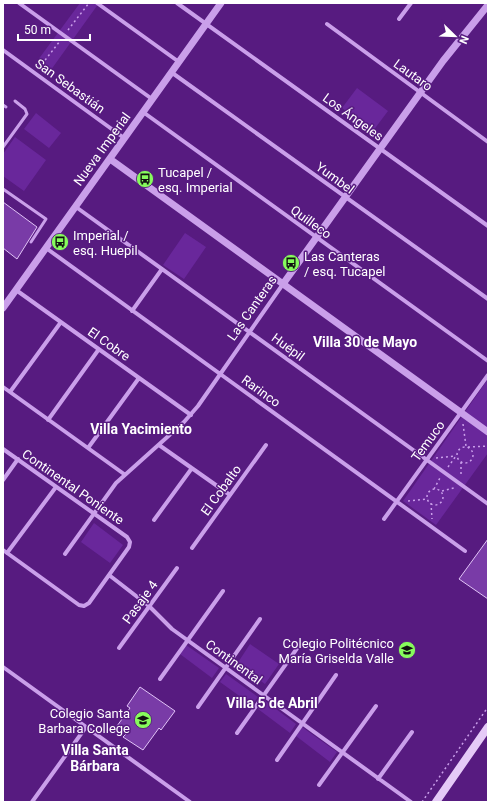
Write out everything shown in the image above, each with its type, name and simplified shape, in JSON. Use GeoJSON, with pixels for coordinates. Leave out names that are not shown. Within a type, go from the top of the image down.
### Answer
{"type":"FeatureCollection","features":[{"type":"Feature","properties":{"kind":"main road"},"geometry":{"type":"LineString","coordinates":[[436,802],[488,727]]}},
{"type":"Feature","properties":{"kind":"street"},"geometry":{"type":"LineString","coordinates":[[19,3],[152,99]]}},
{"type":"Feature","properties":{"kind":"street"},"geometry":{"type":"LineString","coordinates":[[97,3],[179,62]]}},
{"type":"Feature","properties":{"kind":"street","name":"Los Ángeles"},"geometry":{"type":"LineString","coordinates":[[177,3],[488,226]]}},
{"type":"Feature","properties":{"kind":"street","name":"Nueva Imperial"},"geometry":{"type":"LineString","coordinates":[[3,308],[221,3]]}},
{"type":"Feature","properties":{"kind":"street"},"geometry":{"type":"LineString","coordinates":[[399,19],[411,3]]}},
{"type":"Feature","properties":{"kind":"street","name":"Las Canteras"},"geometry":{"type":"LineString","coordinates":[[65,554],[124,474],[159,445],[191,415],[380,148],[420,93],[488,5]]}},
{"type":"Feature","properties":{"kind":"street","name":"Lautaro"},"geometry":{"type":"LineString","coordinates":[[327,24],[488,142]]}},
{"type":"Feature","properties":{"kind":"street","name":"San Sebastián"},"geometry":{"type":"LineString","coordinates":[[3,50],[124,138]]}},
{"type":"Feature","properties":{"kind":"street","name":"Yumbel"},"geometry":{"type":"LineString","coordinates":[[172,72],[488,299]]}},
{"type":"Feature","properties":{"kind":"street","name":"Quilleco"},"geometry":{"type":"LineString","coordinates":[[143,112],[488,361]]}},
{"type":"Feature","properties":{"kind":"street"},"geometry":{"type":"LineString","coordinates":[[110,159],[488,432]]}},
{"type":"Feature","properties":{"kind":"street","name":"Huépil"},"geometry":{"type":"LineString","coordinates":[[76,207],[488,504]]}},
{"type":"Feature","properties":{"kind":"street","name":"Rarinco"},"geometry":{"type":"LineString","coordinates":[[46,248],[465,550]]}},
{"type":"Feature","properties":{"kind":"street"},"geometry":{"type":"LineString","coordinates":[[132,311],[162,269]]}},
{"type":"Feature","properties":{"kind":"street","name":"El Cobre"},"geometry":{"type":"LineString","coordinates":[[16,290],[191,415]]}},
{"type":"Feature","properties":{"kind":"street"},"geometry":{"type":"LineString","coordinates":[[10,392],[60,322]]}},
{"type":"Feature","properties":{"kind":"street"},"geometry":{"type":"LineString","coordinates":[[48,420],[99,349]]}},
{"type":"Feature","properties":{"kind":"street","name":"Temuco"},"geometry":{"type":"LineString","coordinates":[[384,519],[488,375]]}},
{"type":"Feature","properties":{"kind":"street"},"geometry":{"type":"LineString","coordinates":[[88,448],[139,378]]}},
{"type":"Feature","properties":{"kind":"street"},"geometry":{"type":"LineString","coordinates":[[3,387],[124,474]]}},
{"type":"Feature","properties":{"kind":"street","name":"El Cobalto"},"geometry":{"type":"LineString","coordinates":[[192,548],[266,444]]}},
{"type":"Feature","properties":{"kind":"street"},"geometry":{"type":"LineString","coordinates":[[159,445],[230,495]]}},
{"type":"Feature","properties":{"kind":"street","name":"Continental Poniente"},"geometry":{"type":"LineString","coordinates":[[3,449],[127,538],[130,542],[129,547],[109,575]]}},
{"type":"Feature","properties":{"kind":"street"},"geometry":{"type":"LineString","coordinates":[[3,480],[18,460]]}},
{"type":"Feature","properties":{"kind":"street"},"geometry":{"type":"LineString","coordinates":[[154,520],[192,468]]}},
{"type":"Feature","properties":{"kind":"street"},"geometry":{"type":"LineString","coordinates":[[8,554],[56,487]]}},
{"type":"Feature","properties":{"kind":"street"},"geometry":{"type":"LineString","coordinates":[[3,550],[84,606],[89,603],[109,575]]}},
{"type":"Feature","properties":{"kind":"street","name":"Pasaje 4"},"geometry":{"type":"LineString","coordinates":[[119,648],[177,568]]}},
{"type":"Feature","properties":{"kind":"street","name":"Continental"},"geometry":{"type":"LineString","coordinates":[[109,575],[149,606],[167,626],[411,802]]}},
{"type":"Feature","properties":{"kind":"street"},"geometry":{"type":"LineString","coordinates":[[160,679],[223,591]]}},
{"type":"Feature","properties":{"kind":"street"},"geometry":{"type":"LineString","coordinates":[[198,707],[260,619]]}},
{"type":"Feature","properties":{"kind":"street"},"geometry":{"type":"LineString","coordinates":[[237,733],[298,647]]}},
{"type":"Feature","properties":{"kind":"street"},"geometry":{"type":"LineString","coordinates":[[3,667],[190,802]]}},
{"type":"Feature","properties":{"kind":"street"},"geometry":{"type":"LineString","coordinates":[[277,760],[336,676]]}},
{"type":"Feature","properties":{"kind":"street"},"geometry":{"type":"LineString","coordinates":[[319,785],[376,706]]}},
{"type":"Feature","properties":{"kind":"street"},"geometry":{"type":"LineString","coordinates":[[32,802],[86,727]]}},
{"type":"Feature","properties":{"kind":"street"},"geometry":{"type":"LineString","coordinates":[[378,779],[412,732]]}},
{"type":"Feature","properties":{"kind":"lane"},"geometry":{"type":"LineString","coordinates":[[3,147],[27,114],[25,109],[14,101]]}},
{"type":"Feature","properties":{"kind":"lane"},"geometry":{"type":"LineString","coordinates":[[3,189],[46,219],[31,242]]}},
{"type":"Feature","properties":{"kind":"path"},"geometry":{"type":"LineString","coordinates":[[461,412],[467,447],[472,450],[472,458],[466,463],[461,462]]}},
{"type":"Feature","properties":{"kind":"path"},"geometry":{"type":"LineString","coordinates":[[456,456],[459,449],[488,446]]}},
{"type":"Feature","properties":{"kind":"path"},"geometry":{"type":"LineString","coordinates":[[427,460],[456,456]]}},
{"type":"Feature","properties":{"kind":"path"},"geometry":{"type":"LineString","coordinates":[[441,492],[462,485],[461,462],[456,456]]}},
{"type":"Feature","properties":{"kind":"path"},"geometry":{"type":"LineString","coordinates":[[431,503],[435,504],[442,501],[443,497],[441,492],[437,489],[431,490],[428,494],[428,499],[431,503],[433,528]]}},
{"type":"Feature","properties":{"kind":"path"},"geometry":{"type":"LineString","coordinates":[[397,502],[428,499]]}},
{"type":"Feature","properties":{"kind":"path"},"geometry":{"type":"LineString","coordinates":[[422,802],[488,707]]}},
{"type":"Feature","properties":{"kind":"shaded area"},"geometry":{"type":"Polygon","coordinates":[[[80,3],[99,3],[48,74],[35,64],[80,3]]]}},
{"type":"Feature","properties":{"kind":"shaded area"},"geometry":{"type":"Polygon","coordinates":[[[357,88],[388,111],[373,131],[342,108],[357,88]]]}},
{"type":"Feature","properties":{"kind":"shaded area"},"geometry":{"type":"Polygon","coordinates":[[[36,113],[61,133],[49,148],[24,129],[36,113]]]}},
{"type":"Feature","properties":{"kind":"shaded area"},"geometry":{"type":"Polygon","coordinates":[[[15,137],[46,160],[24,191],[3,176],[3,154],[15,137]]]}},
{"type":"Feature","properties":{"kind":"shaded area"},"geometry":{"type":"Polygon","coordinates":[[[185,233],[206,247],[184,279],[163,265],[185,233]]]}},
{"type":"Feature","properties":{"kind":"shaded area"},"geometry":{"type":"Polygon","coordinates":[[[488,379],[488,453],[436,525],[403,501],[488,379]]]}},
{"type":"Feature","properties":{"kind":"shaded area"},"geometry":{"type":"Polygon","coordinates":[[[94,523],[123,545],[110,563],[81,542],[94,523]]]}},
{"type":"Feature","properties":{"kind":"shaded area"},"geometry":{"type":"Polygon","coordinates":[[[250,644],[279,664],[265,684],[237,664],[250,644]]]}},
{"type":"Feature","properties":{"kind":"shaded area"},"geometry":{"type":"Polygon","coordinates":[[[186,645],[219,668],[212,678],[180,654],[186,645]]]}},
{"type":"Feature","properties":{"kind":"shaded area"},"geometry":{"type":"Polygon","coordinates":[[[226,674],[258,697],[252,705],[220,682],[226,674]]]}},
{"type":"Feature","properties":{"kind":"shaded area"},"geometry":{"type":"Polygon","coordinates":[[[264,700],[296,724],[290,733],[258,709],[264,700]]]}},
{"type":"Feature","properties":{"kind":"shaded area"},"geometry":{"type":"Polygon","coordinates":[[[302,727],[337,752],[330,762],[296,736],[302,727]]]}},
{"type":"Feature","properties":{"kind":"building"},"geometry":{"type":"Polygon","coordinates":[[[3,202],[37,227],[17,259],[3,248],[3,202]]]}},
{"type":"Feature","properties":{"kind":"building"},"geometry":{"type":"Polygon","coordinates":[[[488,539],[488,599],[459,579],[488,539]]]}},
{"type":"Feature","properties":{"kind":"building","name":"Colegio Santa Barbara College"},"geometry":{"type":"Polygon","coordinates":[[[140,687],[175,711],[161,730],[159,728],[143,750],[123,737],[127,733],[117,726],[130,708],[127,706],[140,687]]]}},
{"type":"Feature","properties":{"kind":"place","name":"Tucapel / esq. Imperial"},"geometry":{"type":"Point","coordinates":[145,179]}},
{"type":"Feature","properties":{"kind":"place","name":"Imperial / esq. Huepil"},"geometry":{"type":"Point","coordinates":[60,242]}},
{"type":"Feature","properties":{"kind":"place","name":"Las Canteras / esq. Tucapel"},"geometry":{"type":"Point","coordinates":[291,263]}},
{"type":"Feature","properties":{"kind":"place","name":"Colegio Politécnico María Griselda Valle"},"geometry":{"type":"Point","coordinates":[407,650]}},
{"type":"Feature","properties":{"kind":"place","name":"Colegio Santa Barbara College"},"geometry":{"type":"Point","coordinates":[143,720]}},
{"type":"Feature","properties":{"kind":"district","name":"Villa 30 de Mayo"},"geometry":{"type":"Point","coordinates":[365,342]}},
{"type":"Feature","properties":{"kind":"district","name":"Villa Yacimiento"},"geometry":{"type":"Point","coordinates":[141,429]}},
{"type":"Feature","properties":{"kind":"district","name":"Villa 5 de Abril"},"geometry":{"type":"Point","coordinates":[272,703]}},
{"type":"Feature","properties":{"kind":"district","name":"Villa Santa Bárbara"},"geometry":{"type":"Point","coordinates":[95,758]}}]}
